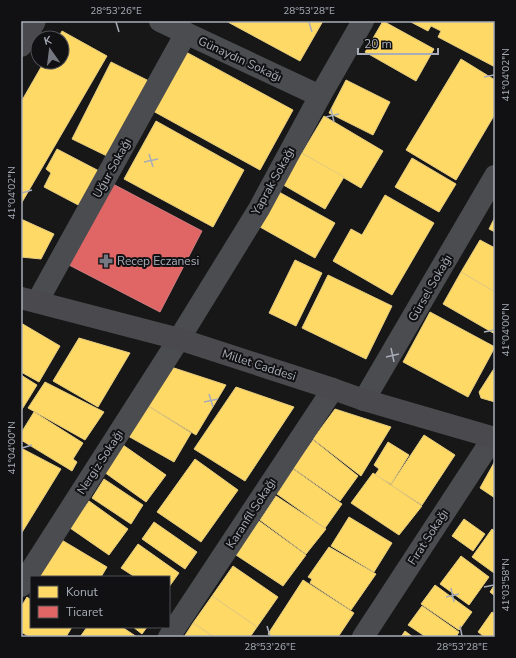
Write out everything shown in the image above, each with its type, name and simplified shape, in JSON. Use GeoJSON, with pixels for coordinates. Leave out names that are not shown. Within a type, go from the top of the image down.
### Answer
{"type":"FeatureCollection","features":[{"type":"Feature","properties":{"kind":"main road"},"geometry":{"type":"LineString","coordinates":[[21,46],[35,21]]}},
{"type":"Feature","properties":{"kind":"main road","name":"Millet Caddesi"},"geometry":{"type":"LineString","coordinates":[[29,300],[179,339],[364,400],[494,438]]}},
{"type":"Feature","properties":{"kind":"street","name":"Günaydın Sokağı"},"geometry":{"type":"LineString","coordinates":[[160,21],[320,96]]}},
{"type":"Feature","properties":{"kind":"street","name":"Yaprak Sokağı"},"geometry":{"type":"LineString","coordinates":[[179,339],[259,209],[320,96],[363,21]]}},
{"type":"Feature","properties":{"kind":"street","name":"Uğur Sokağı"},"geometry":{"type":"LineString","coordinates":[[29,300],[186,34]]}},
{"type":"Feature","properties":{"kind":"street","name":"Gürsel Sokağı"},"geometry":{"type":"LineString","coordinates":[[364,400],[495,176]]}},
{"type":"Feature","properties":{"kind":"street","name":"Nergiz Sokağı"},"geometry":{"type":"LineString","coordinates":[[21,586],[179,339]]}},
{"type":"Feature","properties":{"kind":"street","name":"Karanfil Sokağı"},"geometry":{"type":"LineString","coordinates":[[169,637],[333,389]]}},
{"type":"Feature","properties":{"kind":"street","name":"Fırat Sokağı"},"geometry":{"type":"LineString","coordinates":[[362,637],[494,438]]}},
{"type":"Feature","properties":{"kind":"building: Konut"},"geometry":{"type":"Polygon","coordinates":[[[226,21],[323,21],[300,61],[226,21]]]}},
{"type":"Feature","properties":{"kind":"building: Konut"},"geometry":{"type":"Polygon","coordinates":[[[383,21],[434,49],[416,81],[365,52],[383,21]]]}},
{"type":"Feature","properties":{"kind":"building: Konut"},"geometry":{"type":"Polygon","coordinates":[[[409,21],[495,21],[495,67],[438,37],[441,31],[431,26],[428,31],[409,21]]]}},
{"type":"Feature","properties":{"kind":"building: Konut"},"geometry":{"type":"Polygon","coordinates":[[[70,35],[107,56],[21,204],[21,102],[39,70],[70,70],[70,35]]]}},
{"type":"Feature","properties":{"kind":"building: Konut"},"geometry":{"type":"Polygon","coordinates":[[[186,52],[293,110],[260,170],[153,111],[186,52]]]}},
{"type":"Feature","properties":{"kind":"building: Konut"},"geometry":{"type":"Polygon","coordinates":[[[461,59],[495,80],[495,114],[456,180],[406,150],[461,59]]]}},
{"type":"Feature","properties":{"kind":"building: Konut"},"geometry":{"type":"Polygon","coordinates":[[[111,62],[151,82],[113,159],[72,139],[111,62]]]}},
{"type":"Feature","properties":{"kind":"building: Konut"},"geometry":{"type":"Polygon","coordinates":[[[346,80],[390,102],[373,135],[329,113],[346,80]]]}},
{"type":"Feature","properties":{"kind":"building: Konut"},"geometry":{"type":"Polygon","coordinates":[[[324,116],[383,151],[361,188],[302,153],[324,116]]]}},
{"type":"Feature","properties":{"kind":"building: Konut"},"geometry":{"type":"Polygon","coordinates":[[[156,121],[244,170],[213,227],[124,179],[156,121]]]}},
{"type":"Feature","properties":{"kind":"building: Konut"},"geometry":{"type":"Polygon","coordinates":[[[57,149],[101,172],[82,207],[44,187],[51,173],[46,169],[57,149]]]}},
{"type":"Feature","properties":{"kind":"building: Konut"},"geometry":{"type":"Polygon","coordinates":[[[298,151],[344,177],[325,209],[280,183],[298,151]]]}},
{"type":"Feature","properties":{"kind":"building: Konut"},"geometry":{"type":"Polygon","coordinates":[[[412,158],[456,184],[439,212],[395,187],[412,158]]]}},
{"type":"Feature","properties":{"kind":"building: Konut"},"geometry":{"type":"Polygon","coordinates":[[[279,192],[335,223],[315,258],[260,227],[279,192]]]}},
{"type":"Feature","properties":{"kind":"building: Konut"},"geometry":{"type":"Polygon","coordinates":[[[385,195],[434,223],[392,295],[333,261],[351,229],[362,235],[385,195]]]}},
{"type":"Feature","properties":{"kind":"building: Konut"},"geometry":{"type":"Polygon","coordinates":[[[495,217],[495,232],[489,229],[495,217]]]}},
{"type":"Feature","properties":{"kind":"building: Konut"},"geometry":{"type":"Polygon","coordinates":[[[21,219],[54,234],[41,259],[21,257],[21,219]]]}},
{"type":"Feature","properties":{"kind":"building: Konut"},"geometry":{"type":"Polygon","coordinates":[[[480,240],[495,248],[495,292],[461,272],[480,240]]]}},
{"type":"Feature","properties":{"kind":"building: Konut"},"geometry":{"type":"Polygon","coordinates":[[[295,260],[322,273],[296,326],[269,313],[295,260]]]}},
{"type":"Feature","properties":{"kind":"building: Konut"},"geometry":{"type":"Polygon","coordinates":[[[461,272],[495,292],[495,334],[443,304],[461,272]]]}},
{"type":"Feature","properties":{"kind":"building: Konut"},"geometry":{"type":"Polygon","coordinates":[[[328,275],[392,306],[366,359],[302,328],[328,275]]]}},
{"type":"Feature","properties":{"kind":"building: Konut"},"geometry":{"type":"Polygon","coordinates":[[[430,312],[495,347],[468,397],[403,362],[430,312]]]}},
{"type":"Feature","properties":{"kind":"building: Konut"},"geometry":{"type":"Polygon","coordinates":[[[21,323],[60,346],[39,382],[21,372],[21,323]]]}},
{"type":"Feature","properties":{"kind":"building: Konut"},"geometry":{"type":"Polygon","coordinates":[[[79,338],[130,353],[98,407],[53,381],[79,338]]]}},
{"type":"Feature","properties":{"kind":"building: Konut"},"geometry":{"type":"Polygon","coordinates":[[[171,367],[226,385],[196,435],[147,405],[171,367]]]}},
{"type":"Feature","properties":{"kind":"building: Konut"},"geometry":{"type":"Polygon","coordinates":[[[495,367],[495,402],[481,398],[479,392],[495,367]]]}},
{"type":"Feature","properties":{"kind":"building: Konut"},"geometry":{"type":"Polygon","coordinates":[[[21,375],[37,385],[21,411],[21,375]]]}},
{"type":"Feature","properties":{"kind":"building: Konut"},"geometry":{"type":"Polygon","coordinates":[[[45,382],[104,412],[85,440],[28,408],[45,382]]]}},
{"type":"Feature","properties":{"kind":"building: Konut"},"geometry":{"type":"Polygon","coordinates":[[[236,387],[294,407],[245,481],[194,449],[236,387]]]}},
{"type":"Feature","properties":{"kind":"building: Konut"},"geometry":{"type":"Polygon","coordinates":[[[148,406],[191,433],[174,462],[128,436],[148,406]]]}},
{"type":"Feature","properties":{"kind":"building: Konut"},"geometry":{"type":"Polygon","coordinates":[[[335,409],[391,427],[361,476],[313,439],[335,409]]]}},
{"type":"Feature","properties":{"kind":"building: Konut"},"geometry":{"type":"Polygon","coordinates":[[[34,412],[83,443],[73,459],[77,462],[72,471],[21,440],[21,433],[34,412]]]}},
{"type":"Feature","properties":{"kind":"building: Konut"},"geometry":{"type":"Polygon","coordinates":[[[424,435],[455,455],[422,505],[391,485],[424,435]]]}},
{"type":"Feature","properties":{"kind":"building: Konut"},"geometry":{"type":"Polygon","coordinates":[[[313,440],[358,476],[340,501],[293,468],[313,440]]]}},
{"type":"Feature","properties":{"kind":"building: Konut"},"geometry":{"type":"Polygon","coordinates":[[[388,442],[409,455],[391,484],[375,475],[379,469],[374,465],[388,442]]]}},
{"type":"Feature","properties":{"kind":"building: Konut"},"geometry":{"type":"Polygon","coordinates":[[[123,445],[166,475],[146,502],[104,472],[123,445]]]}},
{"type":"Feature","properties":{"kind":"building: Konut"},"geometry":{"type":"Polygon","coordinates":[[[21,448],[61,469],[21,534],[21,448]]]}},
{"type":"Feature","properties":{"kind":"building: Konut"},"geometry":{"type":"Polygon","coordinates":[[[195,459],[238,490],[201,542],[157,512],[195,459]]]}},
{"type":"Feature","properties":{"kind":"building: Konut"},"geometry":{"type":"Polygon","coordinates":[[[495,461],[495,498],[480,488],[495,461]]]}},
{"type":"Feature","properties":{"kind":"building: Konut"},"geometry":{"type":"Polygon","coordinates":[[[293,469],[342,504],[325,528],[277,494],[293,469]]]}},
{"type":"Feature","properties":{"kind":"building: Konut"},"geometry":{"type":"Polygon","coordinates":[[[373,473],[422,506],[399,535],[351,503],[373,473]]]}},
{"type":"Feature","properties":{"kind":"building: Konut"},"geometry":{"type":"Polygon","coordinates":[[[104,479],[143,505],[131,524],[92,498],[104,479]]]}},
{"type":"Feature","properties":{"kind":"building: Konut"},"geometry":{"type":"Polygon","coordinates":[[[276,496],[326,529],[306,554],[260,520],[276,496]]]}},
{"type":"Feature","properties":{"kind":"building: Konut"},"geometry":{"type":"Polygon","coordinates":[[[89,501],[128,529],[109,555],[70,528],[89,501]]]}},
{"type":"Feature","properties":{"kind":"building: Konut"},"geometry":{"type":"Polygon","coordinates":[[[349,517],[392,543],[374,572],[331,546],[349,517]]]}},
{"type":"Feature","properties":{"kind":"building: Konut"},"geometry":{"type":"Polygon","coordinates":[[[464,519],[485,534],[473,551],[452,536],[464,519]]]}},
{"type":"Feature","properties":{"kind":"building: Konut"},"geometry":{"type":"Polygon","coordinates":[[[259,521],[306,555],[283,586],[236,555],[259,521]]]}},
{"type":"Feature","properties":{"kind":"building: Konut"},"geometry":{"type":"Polygon","coordinates":[[[154,522],[197,552],[185,569],[142,539],[154,522]]]}},
{"type":"Feature","properties":{"kind":"building: Konut"},"geometry":{"type":"Polygon","coordinates":[[[492,529],[495,531],[494,573],[472,557],[492,529]]]}},
{"type":"Feature","properties":{"kind":"building: Konut"},"geometry":{"type":"Polygon","coordinates":[[[60,539],[107,567],[102,576],[39,576],[60,539]]]}},
{"type":"Feature","properties":{"kind":"building: Konut"},"geometry":{"type":"Polygon","coordinates":[[[138,544],[179,573],[170,586],[170,576],[133,576],[121,568],[138,544]]]}},
{"type":"Feature","properties":{"kind":"building: Konut"},"geometry":{"type":"Polygon","coordinates":[[[329,547],[376,574],[351,610],[310,583],[312,579],[308,577],[329,547]]]}},
{"type":"Feature","properties":{"kind":"building: Konut"},"geometry":{"type":"Polygon","coordinates":[[[461,556],[489,577],[469,605],[440,584],[461,556]]]}},
{"type":"Feature","properties":{"kind":"building: Konut"},"geometry":{"type":"Polygon","coordinates":[[[233,566],[278,597],[257,627],[212,596],[233,566]]]}},
{"type":"Feature","properties":{"kind":"building: Konut"},"geometry":{"type":"Polygon","coordinates":[[[303,580],[354,613],[338,637],[273,637],[268,634],[303,580]]]}},
{"type":"Feature","properties":{"kind":"building: Konut"},"geometry":{"type":"Polygon","coordinates":[[[495,584],[495,596],[490,592],[495,584]]]}},
{"type":"Feature","properties":{"kind":"building: Konut"},"geometry":{"type":"Polygon","coordinates":[[[435,585],[472,612],[459,630],[421,604],[435,585]]]}},
{"type":"Feature","properties":{"kind":"building: Konut"},"geometry":{"type":"Polygon","coordinates":[[[212,596],[257,627],[250,637],[214,637],[193,623],[212,596]]]}},
{"type":"Feature","properties":{"kind":"building: Konut"},"geometry":{"type":"Polygon","coordinates":[[[27,597],[30,599],[30,628],[71,628],[66,637],[30,637],[21,632],[21,607],[27,597]]]}},
{"type":"Feature","properties":{"kind":"building: Konut"},"geometry":{"type":"Polygon","coordinates":[[[422,606],[459,632],[456,637],[426,637],[408,625],[422,606]]]}},
{"type":"Feature","properties":{"kind":"building: Konut"},"geometry":{"type":"Polygon","coordinates":[[[492,612],[495,614],[495,637],[485,637],[478,632],[492,612]]]}},
{"type":"Feature","properties":{"kind":"building: Konut"},"geometry":{"type":"Polygon","coordinates":[[[193,623],[214,637],[184,637],[193,623]]]}},
{"type":"Feature","properties":{"kind":"building: Konut"},"geometry":{"type":"Polygon","coordinates":[[[86,628],[124,628],[137,637],[80,637],[86,628]]]}},
{"type":"Feature","properties":{"kind":"building: Konut"},"geometry":{"type":"Polygon","coordinates":[[[134,628],[146,628],[142,634],[134,628]]]}},
{"type":"Feature","properties":{"kind":"building: Konut"},"geometry":{"type":"Polygon","coordinates":[[[405,631],[413,637],[401,637],[405,631]]]}},
{"type":"Feature","properties":{"kind":"building: Ticaret"},"geometry":{"type":"Polygon","coordinates":[[[111,183],[202,231],[160,312],[69,265],[111,183]]]}},
{"type":"Feature","properties":{"kind":"place","name":"Recep Eczanesi"},"geometry":{"type":"Point","coordinates":[106,261]}}]}
